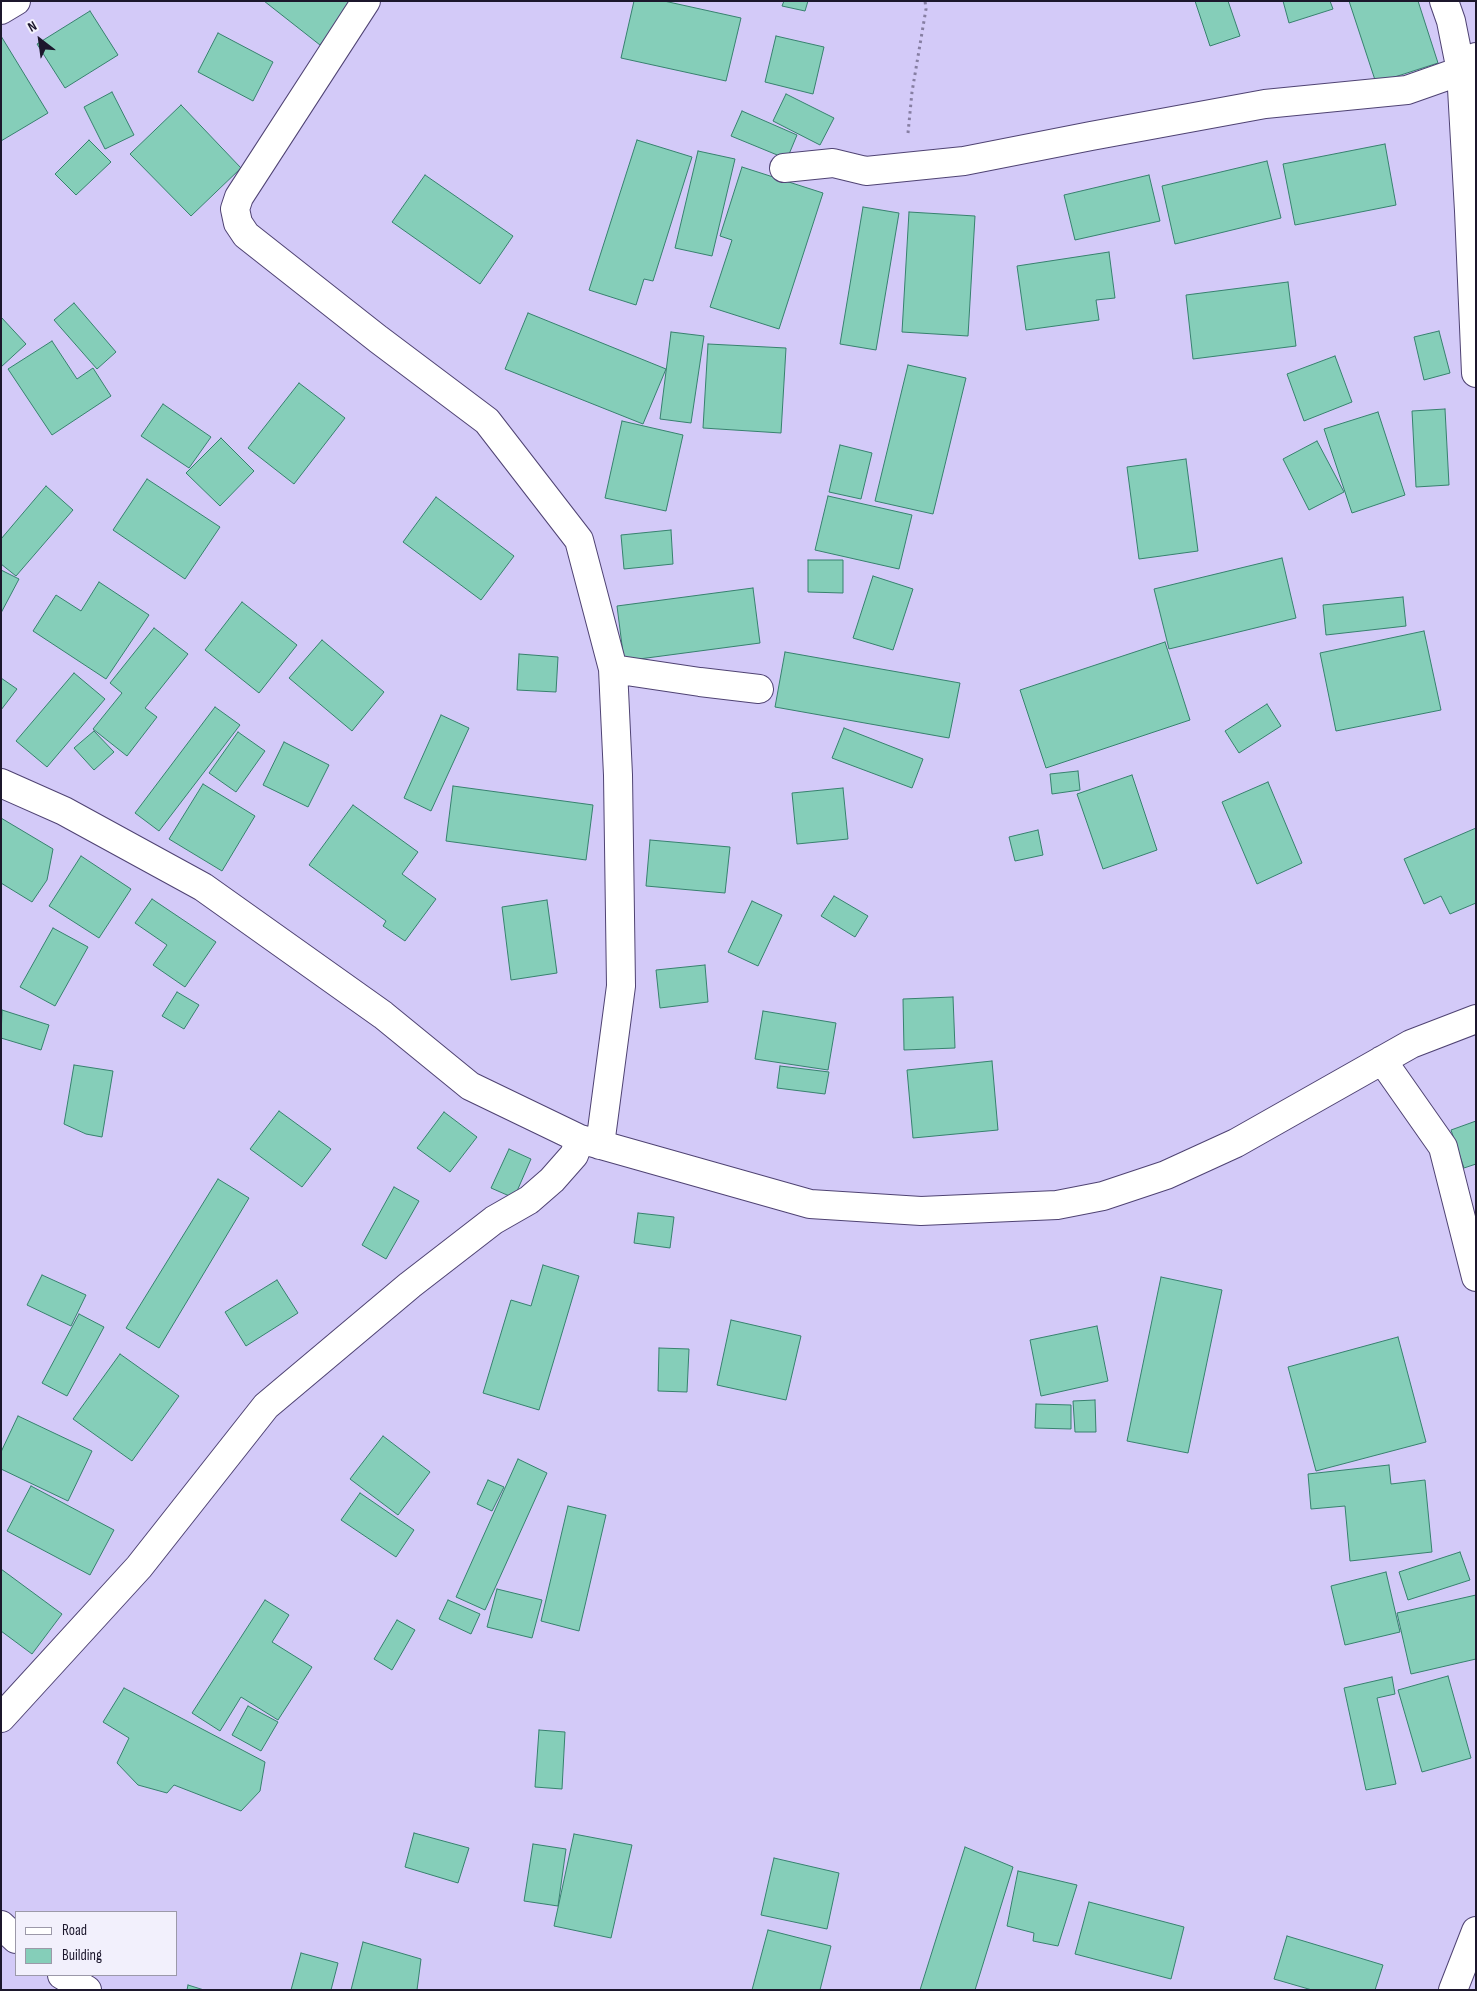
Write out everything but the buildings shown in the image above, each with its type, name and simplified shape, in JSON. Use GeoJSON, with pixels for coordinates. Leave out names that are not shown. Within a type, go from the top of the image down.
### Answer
{"type":"FeatureCollection","features":[{"type":"Feature","properties":{"kind":"street"},"geometry":{"type":"LineString","coordinates":[[1,10],[16,1]]}},
{"type":"Feature","properties":{"kind":"street"},"geometry":{"type":"LineString","coordinates":[[1,1718],[140,1566],[266,1406],[410,1285],[494,1220],[529,1200],[552,1180],[574,1155],[590,1142],[621,986],[618,775],[613,669],[579,540],[487,421],[378,339],[246,235],[238,223],[235,209],[239,196],[366,1]]}},
{"type":"Feature","properties":{"kind":"street"},"geometry":{"type":"LineString","coordinates":[[1444,1],[1468,64],[1476,373]]}},
{"type":"Feature","properties":{"kind":"street"},"geometry":{"type":"LineString","coordinates":[[784,168],[833,163],[866,171],[964,161],[1265,104],[1408,90],[1468,64]]}},
{"type":"Feature","properties":{"kind":"street"},"geometry":{"type":"LineString","coordinates":[[613,669],[759,689]]}},
{"type":"Feature","properties":{"kind":"street"},"geometry":{"type":"LineString","coordinates":[[1,782],[64,811],[203,887],[383,1015],[470,1086],[590,1142],[810,1204],[921,1210],[1057,1205],[1103,1196],[1166,1175],[1236,1143],[1410,1044],[1476,1018]]}},
{"type":"Feature","properties":{"kind":"street"},"geometry":{"type":"LineString","coordinates":[[1382,1060],[1443,1147],[1476,1277]]}},
{"type":"Feature","properties":{"kind":"street"},"geometry":{"type":"LineString","coordinates":[[1,1926],[15,1938]]}},
{"type":"Feature","properties":{"kind":"street"},"geometry":{"type":"LineString","coordinates":[[1453,1990],[1476,1930]]}},
{"type":"Feature","properties":{"kind":"street"},"geometry":{"type":"LineString","coordinates":[[64,1976],[87,1990]]}},
{"type":"Feature","properties":{"kind":"path"},"geometry":{"type":"LineString","coordinates":[[921,166],[908,133],[912,92],[926,9],[925,1]]}}]}
